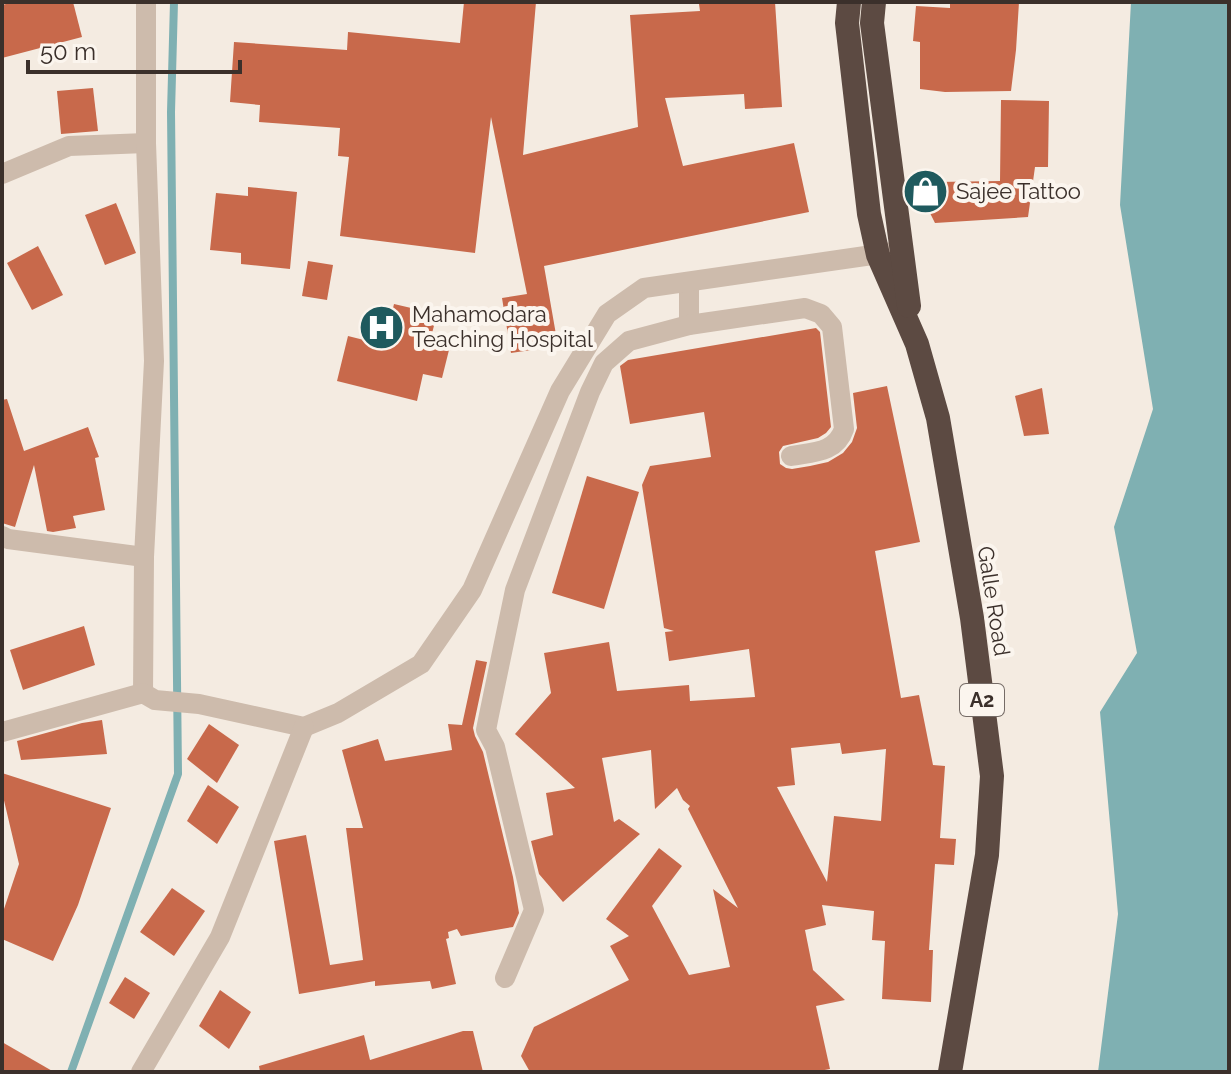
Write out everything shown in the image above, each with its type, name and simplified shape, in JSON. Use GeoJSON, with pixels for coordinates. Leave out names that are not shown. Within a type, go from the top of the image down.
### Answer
{"type":"FeatureCollection","features":[{"type":"Feature","properties":{"kind":"highway","name":"Galle Road"},"geometry":{"type":"LineString","coordinates":[[849,2],[847,23],[869,214],[890,253]]}},
{"type":"Feature","properties":{"kind":"highway","name":"Galle Road"},"geometry":{"type":"LineString","coordinates":[[874,2],[872,23],[890,253],[938,418],[972,618],[992,776],[987,855],[950,1072]]}},
{"type":"Feature","properties":{"kind":"street"},"geometry":{"type":"LineString","coordinates":[[146,2],[146,143],[154,361],[144,557],[149,696]]}},
{"type":"Feature","properties":{"kind":"street"},"geometry":{"type":"LineString","coordinates":[[2,174],[69,146],[146,143]]}},
{"type":"Feature","properties":{"kind":"street"},"geometry":{"type":"LineString","coordinates":[[2,732],[149,696],[304,727],[338,713],[421,664],[472,590],[560,391],[607,314],[644,288],[890,253]]}},
{"type":"Feature","properties":{"kind":"street"},"geometry":{"type":"LineString","coordinates":[[689,282],[689,325]]}},
{"type":"Feature","properties":{"kind":"street"},"geometry":{"type":"LineString","coordinates":[[505,978],[534,910],[495,747],[486,730],[515,590],[590,392],[604,363],[629,341],[689,325],[805,308],[821,314],[832,327],[844,429],[840,440],[827,449],[791,456]]}},
{"type":"Feature","properties":{"kind":"street"},"geometry":{"type":"LineString","coordinates":[[2,536],[144,557]]}},
{"type":"Feature","properties":{"kind":"street"},"geometry":{"type":"LineString","coordinates":[[141,1072],[220,937],[304,727]]}},
{"type":"Feature","properties":{"kind":"water"},"geometry":{"type":"Polygon","coordinates":[[[1131,2],[1229,2],[1229,1072],[1098,1072],[1118,914],[1100,712],[1137,653],[1114,527],[1153,409],[1120,205],[1131,2]]]}},
{"type":"Feature","properties":{"kind":"building"},"geometry":{"type":"Polygon","coordinates":[[[14,2],[73,2],[82,37],[2,58],[2,5],[14,2]]]}},
{"type":"Feature","properties":{"kind":"building"},"geometry":{"type":"Polygon","coordinates":[[[464,2],[536,2],[523,155],[638,127],[630,15],[700,11],[699,4],[775,2],[782,107],[745,109],[744,94],[665,98],[683,166],[794,143],[809,212],[544,266],[558,346],[511,353],[502,298],[527,294],[491,117],[475,253],[340,236],[349,157],[338,156],[340,128],[259,122],[260,105],[230,102],[234,42],[347,50],[348,32],[460,43],[464,2]]]}},
{"type":"Feature","properties":{"kind":"building"},"geometry":{"type":"Polygon","coordinates":[[[950,2],[1019,2],[1011,91],[945,92],[920,89],[920,42],[913,41],[916,6],[950,8],[950,2]]]}},
{"type":"Feature","properties":{"kind":"building"},"geometry":{"type":"Polygon","coordinates":[[[93,88],[98,131],[61,134],[57,91],[93,88]]]}},
{"type":"Feature","properties":{"kind":"building"},"geometry":{"type":"Polygon","coordinates":[[[1001,100],[1049,101],[1048,167],[1035,167],[1028,217],[935,223],[929,211],[936,182],[1000,181],[1001,100]]]}},
{"type":"Feature","properties":{"kind":"building"},"geometry":{"type":"Polygon","coordinates":[[[248,187],[297,192],[290,269],[241,264],[241,253],[210,250],[216,193],[248,196],[248,187]]]}},
{"type":"Feature","properties":{"kind":"building"},"geometry":{"type":"Polygon","coordinates":[[[116,203],[136,253],[105,265],[85,215],[116,203]]]}},
{"type":"Feature","properties":{"kind":"building"},"geometry":{"type":"Polygon","coordinates":[[[38,246],[63,295],[32,310],[7,263],[38,246]]]}},
{"type":"Feature","properties":{"kind":"building"},"geometry":{"type":"Polygon","coordinates":[[[308,261],[333,265],[327,300],[302,296],[308,261]]]}},
{"type":"Feature","properties":{"kind":"building"},"geometry":{"type":"Polygon","coordinates":[[[394,304],[437,314],[429,345],[449,350],[442,378],[423,374],[417,401],[337,381],[348,336],[384,345],[394,304]]]}},
{"type":"Feature","properties":{"kind":"building"},"geometry":{"type":"Polygon","coordinates":[[[816,328],[820,332],[831,427],[818,438],[783,446],[779,452],[780,464],[792,469],[828,462],[843,453],[852,442],[857,428],[853,393],[887,386],[920,542],[875,551],[901,698],[919,695],[933,765],[945,766],[940,838],[956,839],[954,865],[935,864],[929,950],[933,950],[931,1002],[882,999],[885,941],[872,940],[874,911],[822,905],[826,925],[805,930],[813,970],[845,1000],[816,1006],[830,1069],[814,1072],[530,1072],[521,1056],[534,1027],[629,980],[610,946],[629,936],[606,919],[659,848],[682,866],[652,906],[689,975],[730,967],[713,889],[738,908],[688,809],[690,806],[677,788],[655,809],[651,750],[602,758],[614,822],[619,819],[640,834],[563,902],[539,874],[531,841],[553,835],[546,793],[575,788],[515,734],[551,693],[544,653],[609,642],[617,691],[689,685],[690,701],[755,697],[749,649],[669,661],[665,632],[674,631],[664,628],[642,485],[650,466],[711,457],[704,412],[630,424],[620,366],[628,360],[816,328]],[[840,743],[791,748],[795,785],[777,787],[827,882],[834,816],[881,821],[886,749],[842,754],[840,743]]]}},
{"type":"Feature","properties":{"kind":"building"},"geometry":{"type":"Polygon","coordinates":[[[1042,388],[1049,434],[1024,436],[1015,396],[1042,388]]]}},
{"type":"Feature","properties":{"kind":"building"},"geometry":{"type":"Polygon","coordinates":[[[7,399],[24,451],[88,427],[99,457],[95,458],[105,510],[73,516],[76,528],[47,531],[34,465],[15,527],[2,523],[2,400],[7,399]]]}},
{"type":"Feature","properties":{"kind":"building"},"geometry":{"type":"Polygon","coordinates":[[[587,476],[639,492],[604,609],[552,593],[587,476]]]}},
{"type":"Feature","properties":{"kind":"building"},"geometry":{"type":"Polygon","coordinates":[[[84,626],[95,665],[23,690],[10,650],[84,626]]]}},
{"type":"Feature","properties":{"kind":"building"},"geometry":{"type":"Polygon","coordinates":[[[476,660],[487,662],[473,728],[483,752],[513,877],[519,913],[513,927],[461,936],[457,929],[448,932],[449,938],[446,939],[456,984],[432,989],[430,981],[375,986],[375,981],[299,994],[274,841],[306,835],[330,965],[363,960],[346,828],[363,828],[342,750],[378,739],[385,761],[452,750],[448,724],[462,725],[476,660]]]}},
{"type":"Feature","properties":{"kind":"building"},"geometry":{"type":"Polygon","coordinates":[[[102,720],[107,754],[21,760],[17,741],[102,720]]]}},
{"type":"Feature","properties":{"kind":"building"},"geometry":{"type":"Polygon","coordinates":[[[209,724],[239,745],[217,783],[187,759],[209,724]]]}},
{"type":"Feature","properties":{"kind":"building"},"geometry":{"type":"Polygon","coordinates":[[[2,773],[111,808],[78,905],[53,961],[2,939],[2,915],[19,864],[2,792],[2,773]]]}},
{"type":"Feature","properties":{"kind":"building"},"geometry":{"type":"Polygon","coordinates":[[[208,785],[239,807],[217,844],[187,821],[208,785]]]}},
{"type":"Feature","properties":{"kind":"building"},"geometry":{"type":"Polygon","coordinates":[[[172,888],[205,911],[174,956],[140,932],[172,888]]]}},
{"type":"Feature","properties":{"kind":"building"},"geometry":{"type":"Polygon","coordinates":[[[125,977],[150,993],[134,1019],[109,1003],[125,977]]]}},
{"type":"Feature","properties":{"kind":"building"},"geometry":{"type":"Polygon","coordinates":[[[220,990],[251,1012],[229,1049],[199,1026],[220,990]]]}},
{"type":"Feature","properties":{"kind":"building"},"geometry":{"type":"Polygon","coordinates":[[[463,1031],[473,1031],[483,1072],[260,1072],[259,1066],[364,1035],[370,1060],[463,1031]]]}},
{"type":"Feature","properties":{"kind":"building"},"geometry":{"type":"Polygon","coordinates":[[[2,1042],[54,1072],[2,1072],[2,1042]]]}},
{"type":"Feature","properties":{"kind":"waterway"},"geometry":{"type":"LineString","coordinates":[[71,1072],[178,774],[171,112],[174,2]]}},
{"type":"Feature","properties":{"kind":"place","name":"Sajee Tattoo"},"geometry":{"type":"Point","coordinates":[925,191]}},
{"type":"Feature","properties":{"kind":"place","name":"Mahamodara Teaching Hospital"},"geometry":{"type":"Point","coordinates":[381,327]}}]}
